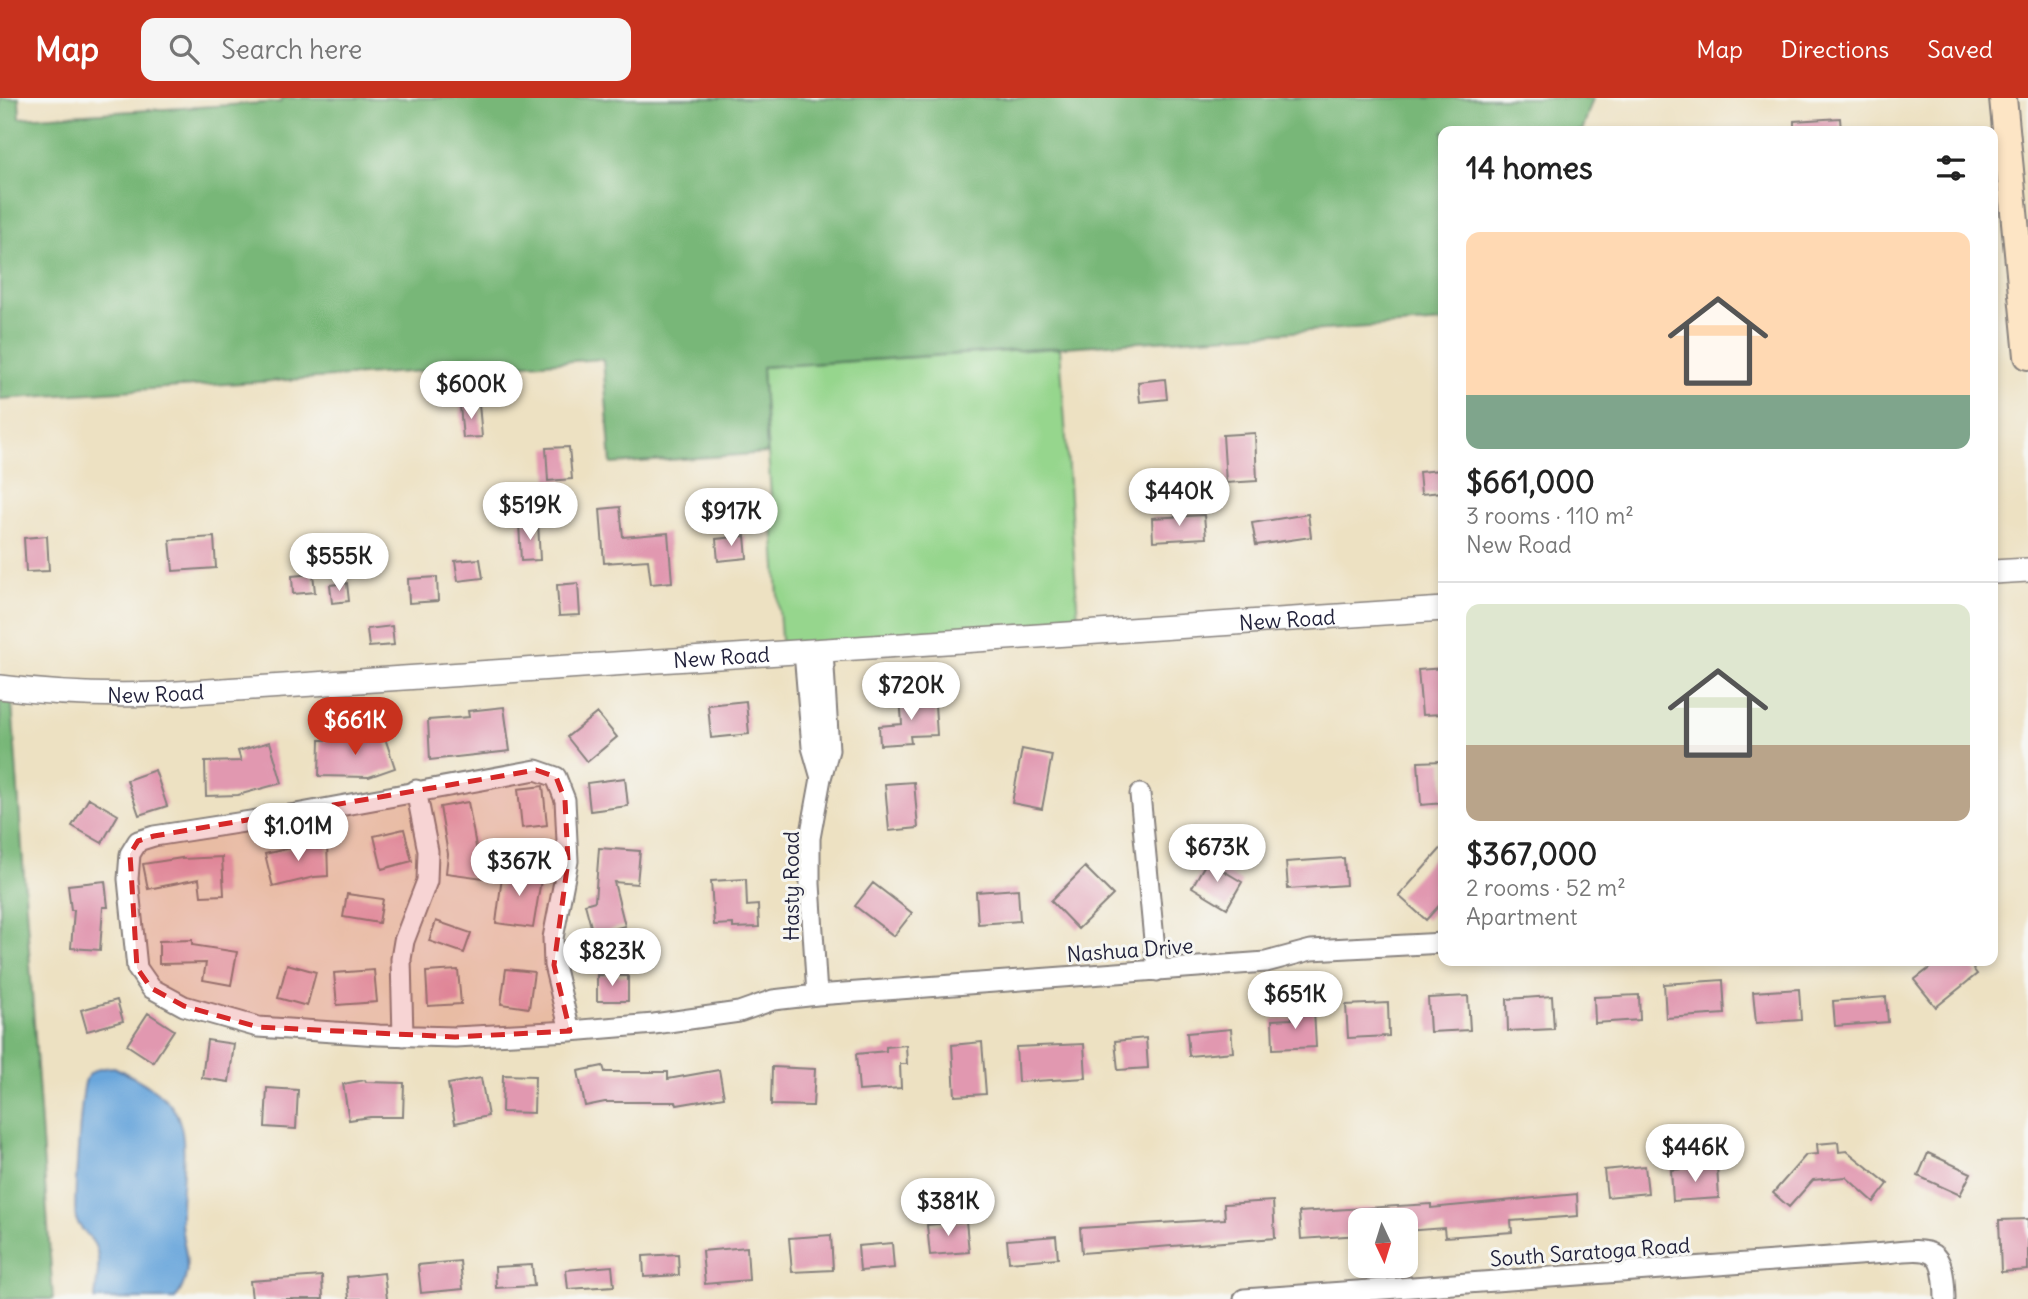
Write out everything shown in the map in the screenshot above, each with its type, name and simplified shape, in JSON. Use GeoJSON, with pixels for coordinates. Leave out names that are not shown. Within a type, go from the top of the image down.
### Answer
{"type":"FeatureCollection","features":[{"type":"Feature","properties":{"kind":"main road"},"geometry":{"type":"LineString","coordinates":[[2003,98],[2028,356]]}},
{"type":"Feature","properties":{"kind":"street"},"geometry":{"type":"LineString","coordinates":[[1998,572],[2028,570]]}},
{"type":"Feature","properties":{"kind":"street","name":"New Road"},"geometry":{"type":"LineString","coordinates":[[0,687],[101,696],[162,694],[1438,609]]}},
{"type":"Feature","properties":{"kind":"street","name":"Hasty Road"},"geometry":{"type":"LineString","coordinates":[[814,652],[812,747],[821,778],[810,838],[810,884],[817,995]]}},
{"type":"Feature","properties":{"kind":"street"},"geometry":{"type":"LineString","coordinates":[[403,1036],[401,959],[404,941],[426,881],[428,851],[416,790],[536,770],[556,777],[565,800],[568,861],[554,938],[554,965],[570,1031]]}},
{"type":"Feature","properties":{"kind":"street","name":"Nashua Drive"},"geometry":{"type":"LineString","coordinates":[[416,790],[138,841],[130,854],[128,878],[137,968],[151,988],[184,1006],[258,1027],[455,1037],[654,1024],[739,1012],[773,1000],[817,995],[1266,962],[1311,950],[1438,943]]}},
{"type":"Feature","properties":{"kind":"street"},"geometry":{"type":"LineString","coordinates":[[1140,794],[1157,971]]}},
{"type":"Feature","properties":{"kind":"street","name":"South Saratoga Road"},"geometry":{"type":"LineString","coordinates":[[1244,1299],[1919,1249],[1936,1257],[1944,1273],[1945,1299]]}},
{"type":"Feature","properties":{"kind":"highlighted area"},"geometry":{"type":"Polygon","coordinates":[[[536,770],[556,777],[565,800],[568,861],[554,965],[570,1031],[455,1037],[258,1027],[184,1006],[151,988],[137,968],[130,854],[138,841],[154,836],[536,770]]]}},
{"type":"Feature","properties":{"kind":"green space"},"geometry":{"type":"Polygon","coordinates":[[[0,98],[19,98],[20,118],[281,102],[281,98],[1593,98],[1584,126],[1438,126],[1438,322],[762,367],[767,453],[611,464],[603,359],[0,399],[0,98]]]}},
{"type":"Feature","properties":{"kind":"green space"},"geometry":{"type":"Polygon","coordinates":[[[1060,348],[1079,634],[782,653],[762,367],[1060,348]]]}},
{"type":"Feature","properties":{"kind":"green space"},"geometry":{"type":"Polygon","coordinates":[[[0,687],[11,688],[53,1299],[0,1299],[0,687]]]}},
{"type":"Feature","properties":{"kind":"water"},"geometry":{"type":"Polygon","coordinates":[[[114,1067],[161,1095],[179,1120],[183,1146],[181,1219],[187,1270],[185,1281],[175,1299],[95,1299],[97,1252],[76,1219],[80,1125],[86,1079],[102,1068],[114,1067]]]}},
{"type":"Feature","properties":{"kind":"building"},"geometry":{"type":"Polygon","coordinates":[[[1840,118],[1841,126],[1794,126],[1794,121],[1840,118]]]}},
{"type":"Feature","properties":{"kind":"building"},"geometry":{"type":"Polygon","coordinates":[[[1165,379],[1167,399],[1140,402],[1138,382],[1165,379]]]}},
{"type":"Feature","properties":{"kind":"building"},"geometry":{"type":"Polygon","coordinates":[[[479,404],[482,437],[463,438],[460,406],[479,404]]]}},
{"type":"Feature","properties":{"kind":"building"},"geometry":{"type":"Polygon","coordinates":[[[1255,433],[1257,481],[1226,483],[1223,435],[1255,433]]]}},
{"type":"Feature","properties":{"kind":"building"},"geometry":{"type":"Polygon","coordinates":[[[569,447],[572,479],[548,481],[546,448],[569,447]]]}},
{"type":"Feature","properties":{"kind":"building"},"geometry":{"type":"Polygon","coordinates":[[[1438,470],[1438,492],[1421,494],[1419,472],[1438,470]]]}},
{"type":"Feature","properties":{"kind":"building"},"geometry":{"type":"Polygon","coordinates":[[[620,507],[623,537],[668,533],[672,582],[651,584],[648,560],[604,563],[600,509],[620,507]]]}},
{"type":"Feature","properties":{"kind":"building"},"geometry":{"type":"Polygon","coordinates":[[[1308,514],[1311,537],[1256,545],[1252,523],[1308,514]]]}},
{"type":"Feature","properties":{"kind":"building"},"geometry":{"type":"Polygon","coordinates":[[[1204,515],[1206,538],[1153,541],[1152,518],[1204,515]]]}},
{"type":"Feature","properties":{"kind":"building"},"geometry":{"type":"Polygon","coordinates":[[[538,522],[540,560],[521,561],[519,523],[538,522]]]}},
{"type":"Feature","properties":{"kind":"building"},"geometry":{"type":"Polygon","coordinates":[[[47,536],[49,571],[26,572],[24,538],[47,536]]]}},
{"type":"Feature","properties":{"kind":"building"},"geometry":{"type":"Polygon","coordinates":[[[745,536],[747,558],[718,561],[716,539],[745,536]]]}},
{"type":"Feature","properties":{"kind":"building"},"geometry":{"type":"Polygon","coordinates":[[[214,537],[216,568],[173,571],[170,540],[214,537]]]}},
{"type":"Feature","properties":{"kind":"building"},"geometry":{"type":"Polygon","coordinates":[[[480,559],[483,578],[458,581],[455,561],[480,559]]]}},
{"type":"Feature","properties":{"kind":"building"},"geometry":{"type":"Polygon","coordinates":[[[313,574],[315,592],[293,594],[292,576],[313,574]]]}},
{"type":"Feature","properties":{"kind":"building"},"geometry":{"type":"Polygon","coordinates":[[[437,577],[438,601],[409,603],[408,579],[437,577]]]}},
{"type":"Feature","properties":{"kind":"building"},"geometry":{"type":"Polygon","coordinates":[[[347,583],[349,601],[332,603],[330,585],[347,583]]]}},
{"type":"Feature","properties":{"kind":"building"},"geometry":{"type":"Polygon","coordinates":[[[578,583],[580,615],[559,616],[557,585],[578,583]]]}},
{"type":"Feature","properties":{"kind":"building"},"geometry":{"type":"Polygon","coordinates":[[[392,626],[394,645],[369,647],[367,629],[392,626]]]}},
{"type":"Feature","properties":{"kind":"building"},"geometry":{"type":"Polygon","coordinates":[[[1438,668],[1438,714],[1422,715],[1418,670],[1438,668]]]}},
{"type":"Feature","properties":{"kind":"building"},"geometry":{"type":"Polygon","coordinates":[[[928,695],[928,705],[935,705],[937,735],[910,736],[911,743],[880,745],[879,726],[902,724],[900,696],[928,695]]]}},
{"type":"Feature","properties":{"kind":"building"},"geometry":{"type":"Polygon","coordinates":[[[746,701],[749,734],[711,738],[708,705],[746,701]]]}},
{"type":"Feature","properties":{"kind":"building"},"geometry":{"type":"Polygon","coordinates":[[[504,707],[510,751],[430,760],[428,720],[469,717],[468,711],[504,707]]]}},
{"type":"Feature","properties":{"kind":"building"},"geometry":{"type":"Polygon","coordinates":[[[597,713],[617,737],[587,762],[567,737],[597,713]]]}},
{"type":"Feature","properties":{"kind":"building"},"geometry":{"type":"Polygon","coordinates":[[[383,732],[395,768],[369,777],[319,776],[320,740],[360,740],[383,732]]]}},
{"type":"Feature","properties":{"kind":"building"},"geometry":{"type":"Polygon","coordinates":[[[270,742],[282,783],[238,795],[206,796],[205,762],[241,761],[238,751],[270,742]]]}},
{"type":"Feature","properties":{"kind":"building"},"geometry":{"type":"Polygon","coordinates":[[[1022,749],[1052,755],[1042,809],[1012,803],[1022,749]]]}},
{"type":"Feature","properties":{"kind":"building"},"geometry":{"type":"Polygon","coordinates":[[[1438,761],[1438,804],[1421,805],[1418,762],[1438,761]]]}},
{"type":"Feature","properties":{"kind":"building"},"geometry":{"type":"Polygon","coordinates":[[[155,770],[167,806],[139,815],[127,780],[155,770]]]}},
{"type":"Feature","properties":{"kind":"building"},"geometry":{"type":"Polygon","coordinates":[[[625,778],[628,806],[590,811],[587,783],[625,778]]]}},
{"type":"Feature","properties":{"kind":"building"},"geometry":{"type":"Polygon","coordinates":[[[914,782],[918,828],[889,831],[885,784],[914,782]]]}},
{"type":"Feature","properties":{"kind":"building"},"geometry":{"type":"Polygon","coordinates":[[[543,786],[547,825],[522,828],[518,789],[543,786]]]}},
{"type":"Feature","properties":{"kind":"building"},"geometry":{"type":"Polygon","coordinates":[[[89,798],[118,815],[102,843],[72,826],[89,798]]]}},
{"type":"Feature","properties":{"kind":"building"},"geometry":{"type":"Polygon","coordinates":[[[468,802],[477,852],[487,853],[483,878],[446,873],[448,854],[440,807],[468,802]]]}},
{"type":"Feature","properties":{"kind":"building"},"geometry":{"type":"Polygon","coordinates":[[[404,829],[412,861],[382,869],[374,836],[404,829]]]}},
{"type":"Feature","properties":{"kind":"building"},"geometry":{"type":"Polygon","coordinates":[[[327,841],[328,876],[273,887],[265,854],[303,845],[303,842],[327,841]]]}},
{"type":"Feature","properties":{"kind":"building"},"geometry":{"type":"Polygon","coordinates":[[[599,848],[640,851],[637,884],[614,882],[625,926],[593,934],[585,904],[595,901],[599,848]]]}},
{"type":"Feature","properties":{"kind":"building"},"geometry":{"type":"Polygon","coordinates":[[[1438,852],[1438,907],[1426,920],[1399,896],[1438,852]]]}},
{"type":"Feature","properties":{"kind":"building"},"geometry":{"type":"Polygon","coordinates":[[[222,857],[224,895],[201,896],[199,879],[148,889],[143,864],[182,858],[222,857]]]}},
{"type":"Feature","properties":{"kind":"building"},"geometry":{"type":"Polygon","coordinates":[[[1344,858],[1346,885],[1288,889],[1286,862],[1344,858]]]}},
{"type":"Feature","properties":{"kind":"building"},"geometry":{"type":"Polygon","coordinates":[[[1207,861],[1242,882],[1227,908],[1192,887],[1207,861]]]}},
{"type":"Feature","properties":{"kind":"building"},"geometry":{"type":"Polygon","coordinates":[[[1085,867],[1113,895],[1078,929],[1051,901],[1085,867]]]}},
{"type":"Feature","properties":{"kind":"building"},"geometry":{"type":"Polygon","coordinates":[[[503,869],[542,874],[533,928],[496,923],[503,869]]]}},
{"type":"Feature","properties":{"kind":"building"},"geometry":{"type":"Polygon","coordinates":[[[746,879],[747,906],[758,905],[759,927],[733,928],[733,924],[714,925],[711,881],[746,879]]]}},
{"type":"Feature","properties":{"kind":"building"},"geometry":{"type":"Polygon","coordinates":[[[105,881],[108,907],[103,907],[100,950],[71,948],[74,910],[71,910],[68,885],[105,881]]]}},
{"type":"Feature","properties":{"kind":"building"},"geometry":{"type":"Polygon","coordinates":[[[873,883],[912,913],[894,936],[855,906],[873,883]]]}},
{"type":"Feature","properties":{"kind":"building"},"geometry":{"type":"Polygon","coordinates":[[[1018,889],[1020,921],[978,924],[976,892],[1018,889]]]}},
{"type":"Feature","properties":{"kind":"building"},"geometry":{"type":"Polygon","coordinates":[[[347,894],[383,899],[379,923],[343,917],[347,894]]]}},
{"type":"Feature","properties":{"kind":"building"},"geometry":{"type":"Polygon","coordinates":[[[436,921],[471,933],[464,953],[429,941],[436,921]]]}},
{"type":"Feature","properties":{"kind":"building"},"geometry":{"type":"Polygon","coordinates":[[[192,940],[192,945],[237,952],[231,985],[203,980],[206,963],[159,964],[159,941],[192,940]]]}},
{"type":"Feature","properties":{"kind":"building"},"geometry":{"type":"Polygon","coordinates":[[[287,964],[316,972],[307,1006],[278,998],[287,964]]]}},
{"type":"Feature","properties":{"kind":"building"},"geometry":{"type":"Polygon","coordinates":[[[1932,966],[1971,966],[1977,974],[1936,1007],[1914,980],[1932,966]]]}},
{"type":"Feature","properties":{"kind":"building"},"geometry":{"type":"Polygon","coordinates":[[[506,969],[534,972],[529,1008],[501,1004],[506,969]]]}},
{"type":"Feature","properties":{"kind":"building"},"geometry":{"type":"Polygon","coordinates":[[[374,970],[377,1002],[337,1005],[334,973],[374,970]]]}},
{"type":"Feature","properties":{"kind":"building"},"geometry":{"type":"Polygon","coordinates":[[[458,970],[461,1004],[428,1006],[426,972],[458,970]]]}},
{"type":"Feature","properties":{"kind":"building"},"geometry":{"type":"Polygon","coordinates":[[[597,975],[628,976],[628,1001],[597,1001],[597,975]]]}},
{"type":"Feature","properties":{"kind":"building"},"geometry":{"type":"Polygon","coordinates":[[[1723,980],[1725,1014],[1666,1018],[1664,984],[1723,980]]]}},
{"type":"Feature","properties":{"kind":"building"},"geometry":{"type":"Polygon","coordinates":[[[1799,989],[1801,1020],[1756,1023],[1753,992],[1799,989]]]}},
{"type":"Feature","properties":{"kind":"building"},"geometry":{"type":"Polygon","coordinates":[[[1639,995],[1640,1020],[1595,1023],[1594,997],[1639,995]]]}},
{"type":"Feature","properties":{"kind":"building"},"geometry":{"type":"Polygon","coordinates":[[[1468,996],[1470,1030],[1430,1032],[1428,998],[1468,996]]]}},
{"type":"Feature","properties":{"kind":"building"},"geometry":{"type":"Polygon","coordinates":[[[1552,996],[1554,1029],[1508,1031],[1507,999],[1552,996]]]}},
{"type":"Feature","properties":{"kind":"building"},"geometry":{"type":"Polygon","coordinates":[[[1886,997],[1888,1022],[1835,1026],[1833,1001],[1886,997]]]}},
{"type":"Feature","properties":{"kind":"building"},"geometry":{"type":"Polygon","coordinates":[[[117,1000],[123,1021],[87,1031],[81,1010],[117,1000]]]}},
{"type":"Feature","properties":{"kind":"building"},"geometry":{"type":"Polygon","coordinates":[[[1388,1003],[1389,1036],[1348,1038],[1346,1005],[1388,1003]]]}},
{"type":"Feature","properties":{"kind":"building"},"geometry":{"type":"Polygon","coordinates":[[[1314,1010],[1316,1047],[1273,1049],[1272,1020],[1292,1019],[1292,1011],[1314,1010]]]}},
{"type":"Feature","properties":{"kind":"building"},"geometry":{"type":"Polygon","coordinates":[[[148,1013],[174,1030],[153,1062],[127,1045],[148,1013]]]}},
{"type":"Feature","properties":{"kind":"building"},"geometry":{"type":"Polygon","coordinates":[[[1231,1029],[1233,1052],[1189,1056],[1187,1033],[1231,1029]]]}},
{"type":"Feature","properties":{"kind":"building"},"geometry":{"type":"Polygon","coordinates":[[[1146,1038],[1148,1068],[1118,1070],[1115,1041],[1146,1038]]]}},
{"type":"Feature","properties":{"kind":"building"},"geometry":{"type":"Polygon","coordinates":[[[207,1040],[234,1044],[229,1082],[202,1078],[207,1040]]]}},
{"type":"Feature","properties":{"kind":"building"},"geometry":{"type":"Polygon","coordinates":[[[982,1042],[986,1094],[955,1096],[952,1045],[982,1042]]]}},
{"type":"Feature","properties":{"kind":"building"},"geometry":{"type":"Polygon","coordinates":[[[1084,1044],[1086,1078],[1018,1082],[1016,1047],[1084,1044]]]}},
{"type":"Feature","properties":{"kind":"building"},"geometry":{"type":"Polygon","coordinates":[[[906,1045],[907,1064],[900,1064],[901,1088],[859,1091],[856,1054],[886,1051],[886,1047],[906,1045]]]}},
{"type":"Feature","properties":{"kind":"building"},"geometry":{"type":"Polygon","coordinates":[[[603,1066],[605,1072],[668,1072],[668,1079],[719,1070],[724,1097],[677,1105],[676,1102],[605,1102],[585,1106],[578,1071],[603,1066]]]}},
{"type":"Feature","properties":{"kind":"building"},"geometry":{"type":"Polygon","coordinates":[[[772,1067],[815,1069],[813,1106],[771,1105],[772,1067]]]}},
{"type":"Feature","properties":{"kind":"building"},"geometry":{"type":"Polygon","coordinates":[[[503,1075],[535,1076],[534,1113],[502,1112],[503,1075]]]}},
{"type":"Feature","properties":{"kind":"building"},"geometry":{"type":"Polygon","coordinates":[[[481,1078],[488,1116],[455,1123],[448,1084],[481,1078]]]}},
{"type":"Feature","properties":{"kind":"building"},"geometry":{"type":"Polygon","coordinates":[[[365,1080],[404,1083],[403,1117],[349,1120],[343,1084],[365,1080]]]}},
{"type":"Feature","properties":{"kind":"building"},"geometry":{"type":"Polygon","coordinates":[[[267,1088],[298,1090],[296,1129],[265,1127],[267,1088]]]}},
{"type":"Feature","properties":{"kind":"building"},"geometry":{"type":"Polygon","coordinates":[[[1838,1142],[1839,1152],[1847,1151],[1888,1184],[1874,1202],[1846,1177],[1813,1180],[1789,1207],[1773,1193],[1806,1155],[1818,1154],[1817,1144],[1838,1142]]]}},
{"type":"Feature","properties":{"kind":"building"},"geometry":{"type":"Polygon","coordinates":[[[1928,1153],[1971,1173],[1960,1195],[1918,1176],[1928,1153]]]}},
{"type":"Feature","properties":{"kind":"building"},"geometry":{"type":"Polygon","coordinates":[[[1645,1166],[1648,1193],[1607,1197],[1604,1170],[1645,1166]]]}},
{"type":"Feature","properties":{"kind":"building"},"geometry":{"type":"Polygon","coordinates":[[[1717,1166],[1719,1198],[1673,1201],[1671,1170],[1717,1166]]]}},
{"type":"Feature","properties":{"kind":"building"},"geometry":{"type":"Polygon","coordinates":[[[1577,1194],[1578,1216],[1511,1221],[1512,1232],[1445,1237],[1444,1228],[1418,1230],[1418,1208],[1365,1208],[1431,1204],[1431,1208],[1577,1194]]]}},
{"type":"Feature","properties":{"kind":"building"},"geometry":{"type":"Polygon","coordinates":[[[1273,1201],[1275,1238],[1082,1253],[1080,1228],[1225,1219],[1224,1204],[1273,1201]]]}},
{"type":"Feature","properties":{"kind":"building"},"geometry":{"type":"Polygon","coordinates":[[[1348,1209],[1348,1236],[1301,1239],[1299,1212],[1348,1209]]]}},
{"type":"Feature","properties":{"kind":"building"},"geometry":{"type":"Polygon","coordinates":[[[2028,1219],[2028,1270],[2001,1272],[1999,1220],[2028,1219]]]}},
{"type":"Feature","properties":{"kind":"building"},"geometry":{"type":"Polygon","coordinates":[[[966,1221],[969,1252],[930,1255],[927,1225],[966,1221]]]}},
{"type":"Feature","properties":{"kind":"building"},"geometry":{"type":"Polygon","coordinates":[[[831,1235],[833,1270],[792,1272],[789,1238],[831,1235]]]}},
{"type":"Feature","properties":{"kind":"building"},"geometry":{"type":"Polygon","coordinates":[[[1056,1236],[1058,1258],[1009,1262],[1007,1240],[1056,1236]]]}},
{"type":"Feature","properties":{"kind":"building"},"geometry":{"type":"Polygon","coordinates":[[[892,1243],[894,1268],[860,1271],[858,1246],[892,1243]]]}},
{"type":"Feature","properties":{"kind":"building"},"geometry":{"type":"Polygon","coordinates":[[[747,1247],[749,1280],[705,1284],[702,1251],[747,1247]]]}},
{"type":"Feature","properties":{"kind":"building"},"geometry":{"type":"Polygon","coordinates":[[[678,1254],[679,1275],[644,1277],[643,1256],[678,1254]]]}},
{"type":"Feature","properties":{"kind":"building"},"geometry":{"type":"Polygon","coordinates":[[[460,1261],[463,1289],[421,1293],[418,1265],[460,1261]]]}},
{"type":"Feature","properties":{"kind":"building"},"geometry":{"type":"Polygon","coordinates":[[[532,1265],[534,1286],[496,1288],[495,1267],[532,1265]]]}},
{"type":"Feature","properties":{"kind":"building"},"geometry":{"type":"Polygon","coordinates":[[[612,1266],[614,1286],[568,1289],[566,1270],[612,1266]]]}},
{"type":"Feature","properties":{"kind":"building"},"geometry":{"type":"Polygon","coordinates":[[[384,1273],[387,1299],[349,1299],[347,1277],[384,1273]]]}},
{"type":"Feature","properties":{"kind":"building"},"geometry":{"type":"Polygon","coordinates":[[[322,1276],[323,1299],[252,1299],[250,1281],[322,1276]]]}}]}
